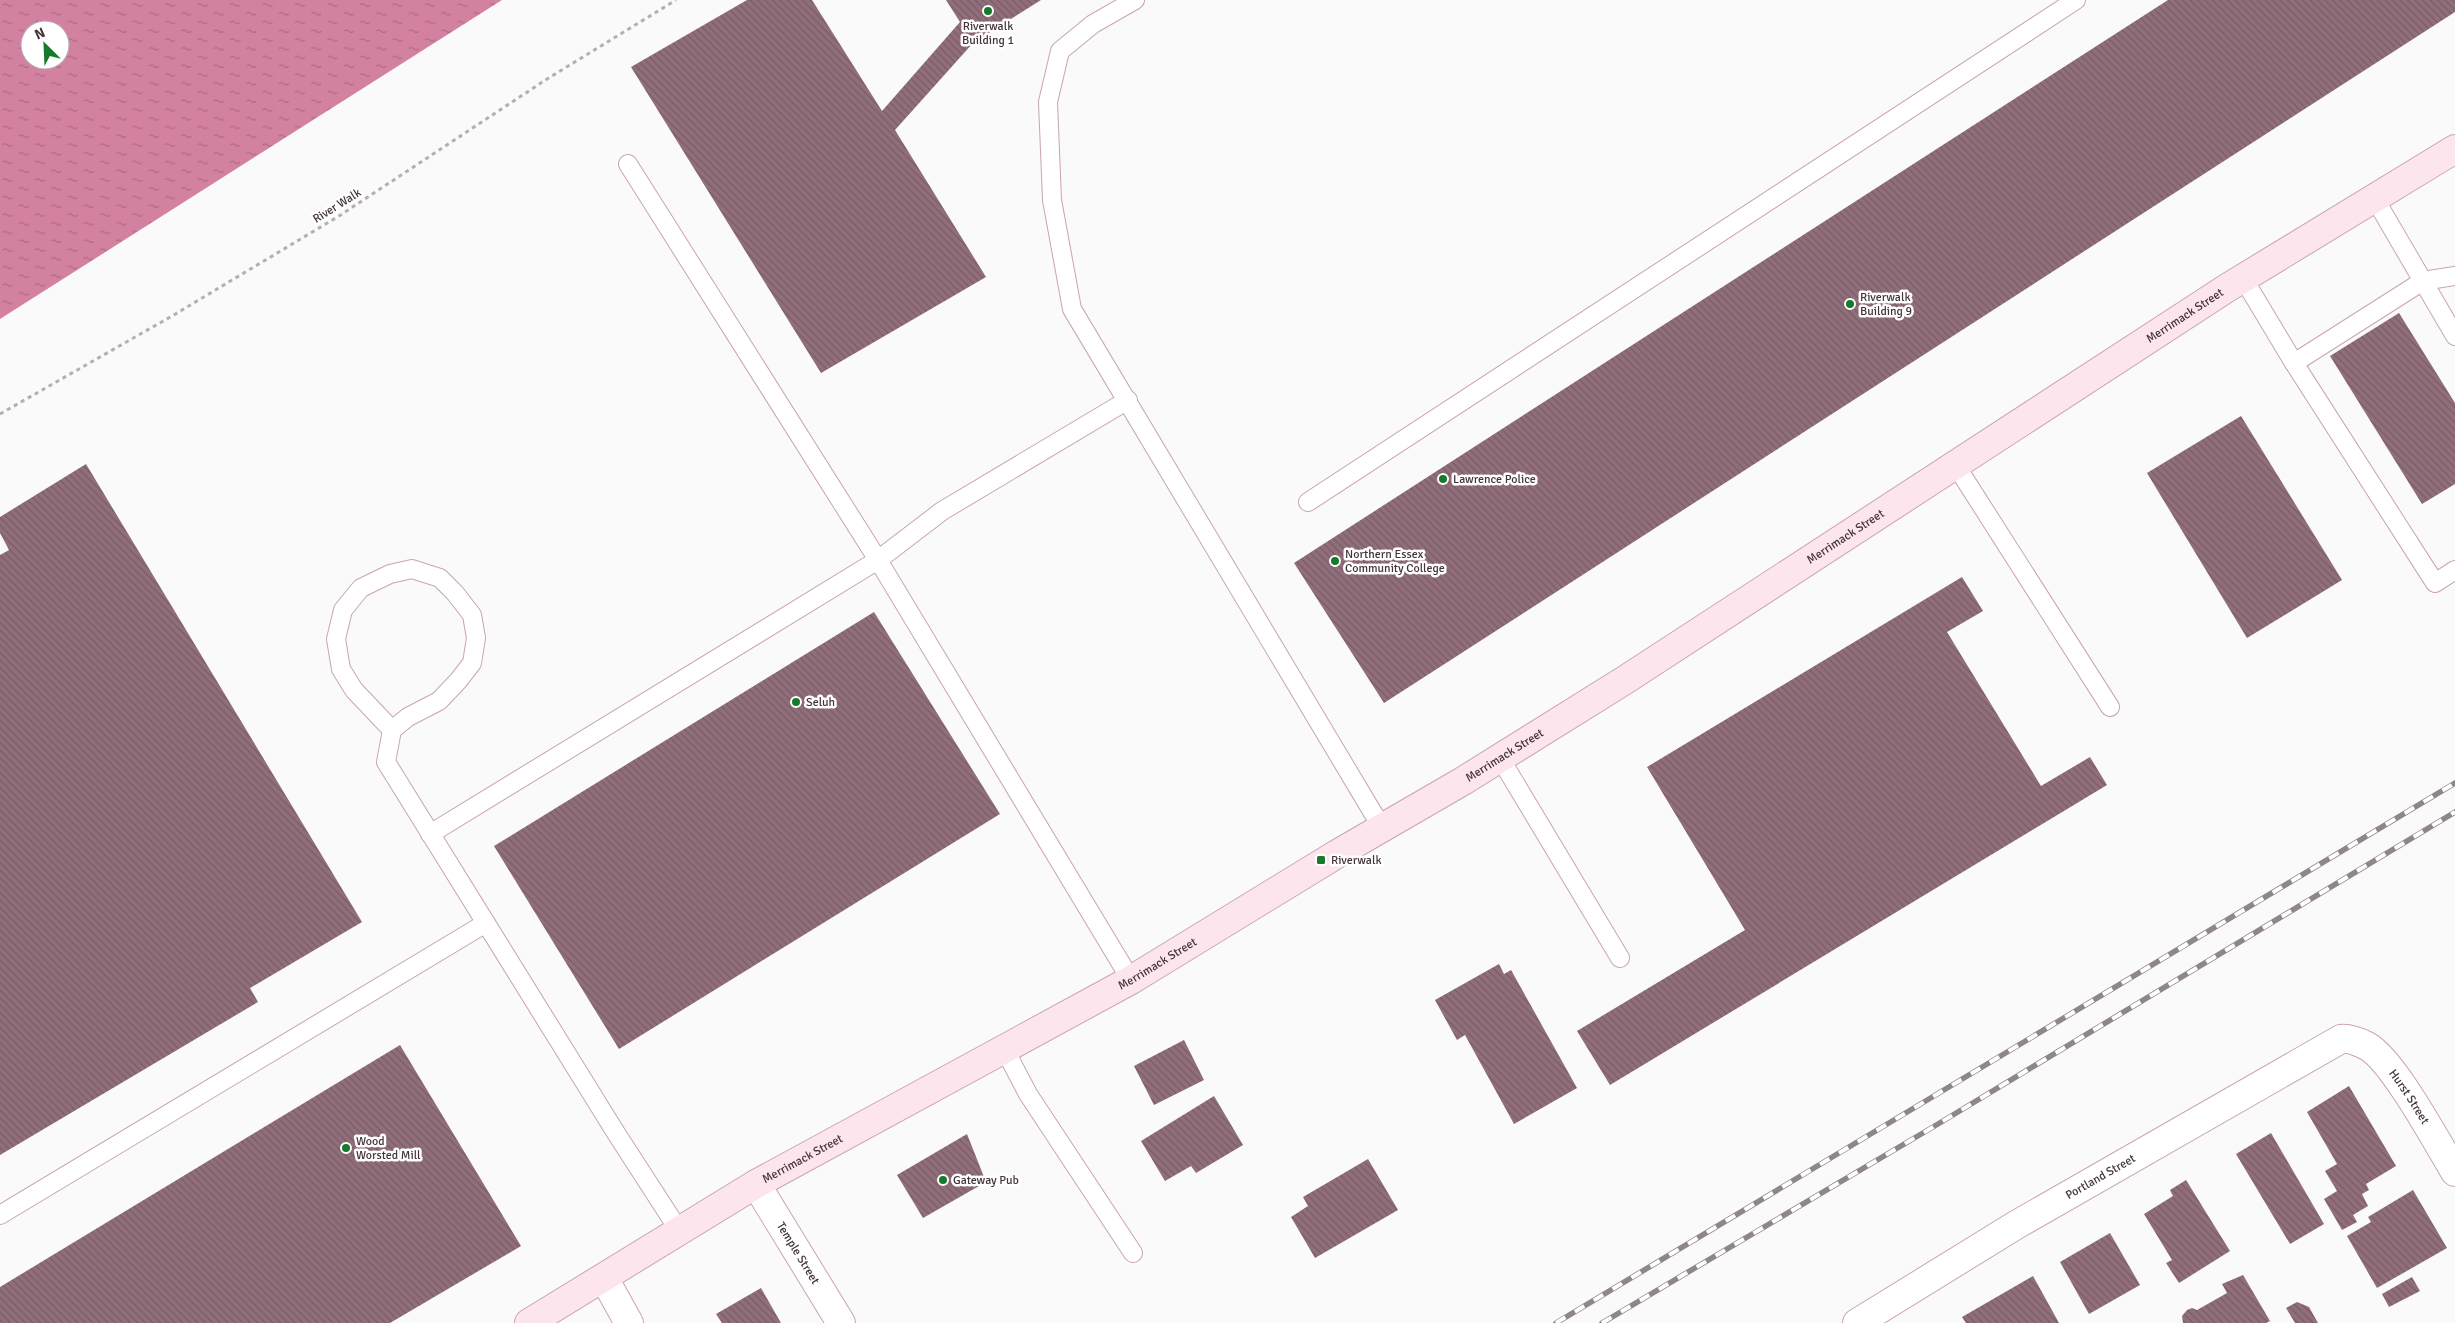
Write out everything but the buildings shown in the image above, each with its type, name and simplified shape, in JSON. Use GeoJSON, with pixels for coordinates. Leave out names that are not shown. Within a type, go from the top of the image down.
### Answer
{"type":"FeatureCollection","features":[{"type":"Feature","properties":{"kind":"main road","name":"Merrimack Street"},"geometry":{"type":"LineString","coordinates":[[538,1321],[756,1184],[1131,980],[1500,758],[1625,680],[2243,278],[2455,149]]}},
{"type":"Feature","properties":{"kind":"street","name":"Hurst Street"},"geometry":{"type":"LineString","coordinates":[[2346,1038],[2368,1046],[2382,1060],[2410,1098],[2455,1172]]}},
{"type":"Feature","properties":{"kind":"street","name":"Portland Street"},"geometry":{"type":"LineString","coordinates":[[1857,1323],[2016,1225],[2331,1043],[2346,1038]]}},
{"type":"Feature","properties":{"kind":"street","name":"Temple Street"},"geometry":{"type":"LineString","coordinates":[[756,1184],[841,1323]]}},
{"type":"Feature","properties":{"kind":"street"},"geometry":{"type":"LineString","coordinates":[[604,1278],[630,1323]]}},
{"type":"Feature","properties":{"kind":"lane"},"geometry":{"type":"LineString","coordinates":[[1134,0],[1093,24],[1060,51],[1048,102],[1052,200],[1072,310],[1128,400],[1382,828]]}},
{"type":"Feature","properties":{"kind":"lane"},"geometry":{"type":"LineString","coordinates":[[1308,502],[2076,0]]}},
{"type":"Feature","properties":{"kind":"lane"},"geometry":{"type":"LineString","coordinates":[[628,164],[878,560],[1131,980]]}},
{"type":"Feature","properties":{"kind":"lane"},"geometry":{"type":"LineString","coordinates":[[2375,198],[2455,336]]}},
{"type":"Feature","properties":{"kind":"lane"},"geometry":{"type":"LineString","coordinates":[[2294,363],[2423,281],[2455,276]]}},
{"type":"Feature","properties":{"kind":"lane"},"geometry":{"type":"LineString","coordinates":[[2243,278],[2294,363],[2435,583],[2455,570]]}},
{"type":"Feature","properties":{"kind":"lane"},"geometry":{"type":"LineString","coordinates":[[430,834],[878,560],[942,511],[1128,400]]}},
{"type":"Feature","properties":{"kind":"lane"},"geometry":{"type":"LineString","coordinates":[[1955,464],[2110,707]]}},
{"type":"Feature","properties":{"kind":"lane"},"geometry":{"type":"LineString","coordinates":[[392,730],[354,690],[341,669],[336,639],[343,610],[361,588],[390,574],[412,569],[440,578],[456,593],[472,616],[476,638],[472,663],[458,681],[439,701],[408,717],[392,730],[386,762],[616,1133],[680,1232]]}},
{"type":"Feature","properties":{"kind":"lane"},"geometry":{"type":"LineString","coordinates":[[1500,758],[1620,958]]}},
{"type":"Feature","properties":{"kind":"lane"},"geometry":{"type":"LineString","coordinates":[[0,1214],[486,923]]}},
{"type":"Feature","properties":{"kind":"lane"},"geometry":{"type":"LineString","coordinates":[[1005,1050],[1028,1094],[1133,1253]]}},
{"type":"Feature","properties":{"kind":"path","name":"River Walk"},"geometry":{"type":"LineString","coordinates":[[0,414],[172,316],[339,216],[548,79],[676,0]]}},
{"type":"Feature","properties":{"kind":"water"},"geometry":{"type":"Polygon","coordinates":[[[0,0],[502,0],[0,319],[0,0]]]}},
{"type":"Feature","properties":{"kind":"railway"},"geometry":{"type":"LineString","coordinates":[[1556,1323],[2455,783]]}},
{"type":"Feature","properties":{"kind":"railway"},"geometry":{"type":"LineString","coordinates":[[1602,1323],[1933,1127],[2455,812]]}},
{"type":"Feature","properties":{"kind":"place","name":"Riverwalk Building 1"},"geometry":{"type":"Point","coordinates":[988,11]}},
{"type":"Feature","properties":{"kind":"place","name":"Riverwalk Building 9"},"geometry":{"type":"Point","coordinates":[1850,304]}},
{"type":"Feature","properties":{"kind":"place","name":"Lawrence Police"},"geometry":{"type":"Point","coordinates":[1443,479]}},
{"type":"Feature","properties":{"kind":"place","name":"Northern Essex Community College"},"geometry":{"type":"Point","coordinates":[1335,561]}},
{"type":"Feature","properties":{"kind":"place","name":"Seluh"},"geometry":{"type":"Point","coordinates":[796,702]}},
{"type":"Feature","properties":{"kind":"place","name":"Riverwalk"},"geometry":{"type":"Point","coordinates":[1321,860]}},
{"type":"Feature","properties":{"kind":"place","name":"Wood Worsted Mill"},"geometry":{"type":"Point","coordinates":[346,1148]}},
{"type":"Feature","properties":{"kind":"place","name":"Gateway Pub"},"geometry":{"type":"Point","coordinates":[943,1180]}}]}
